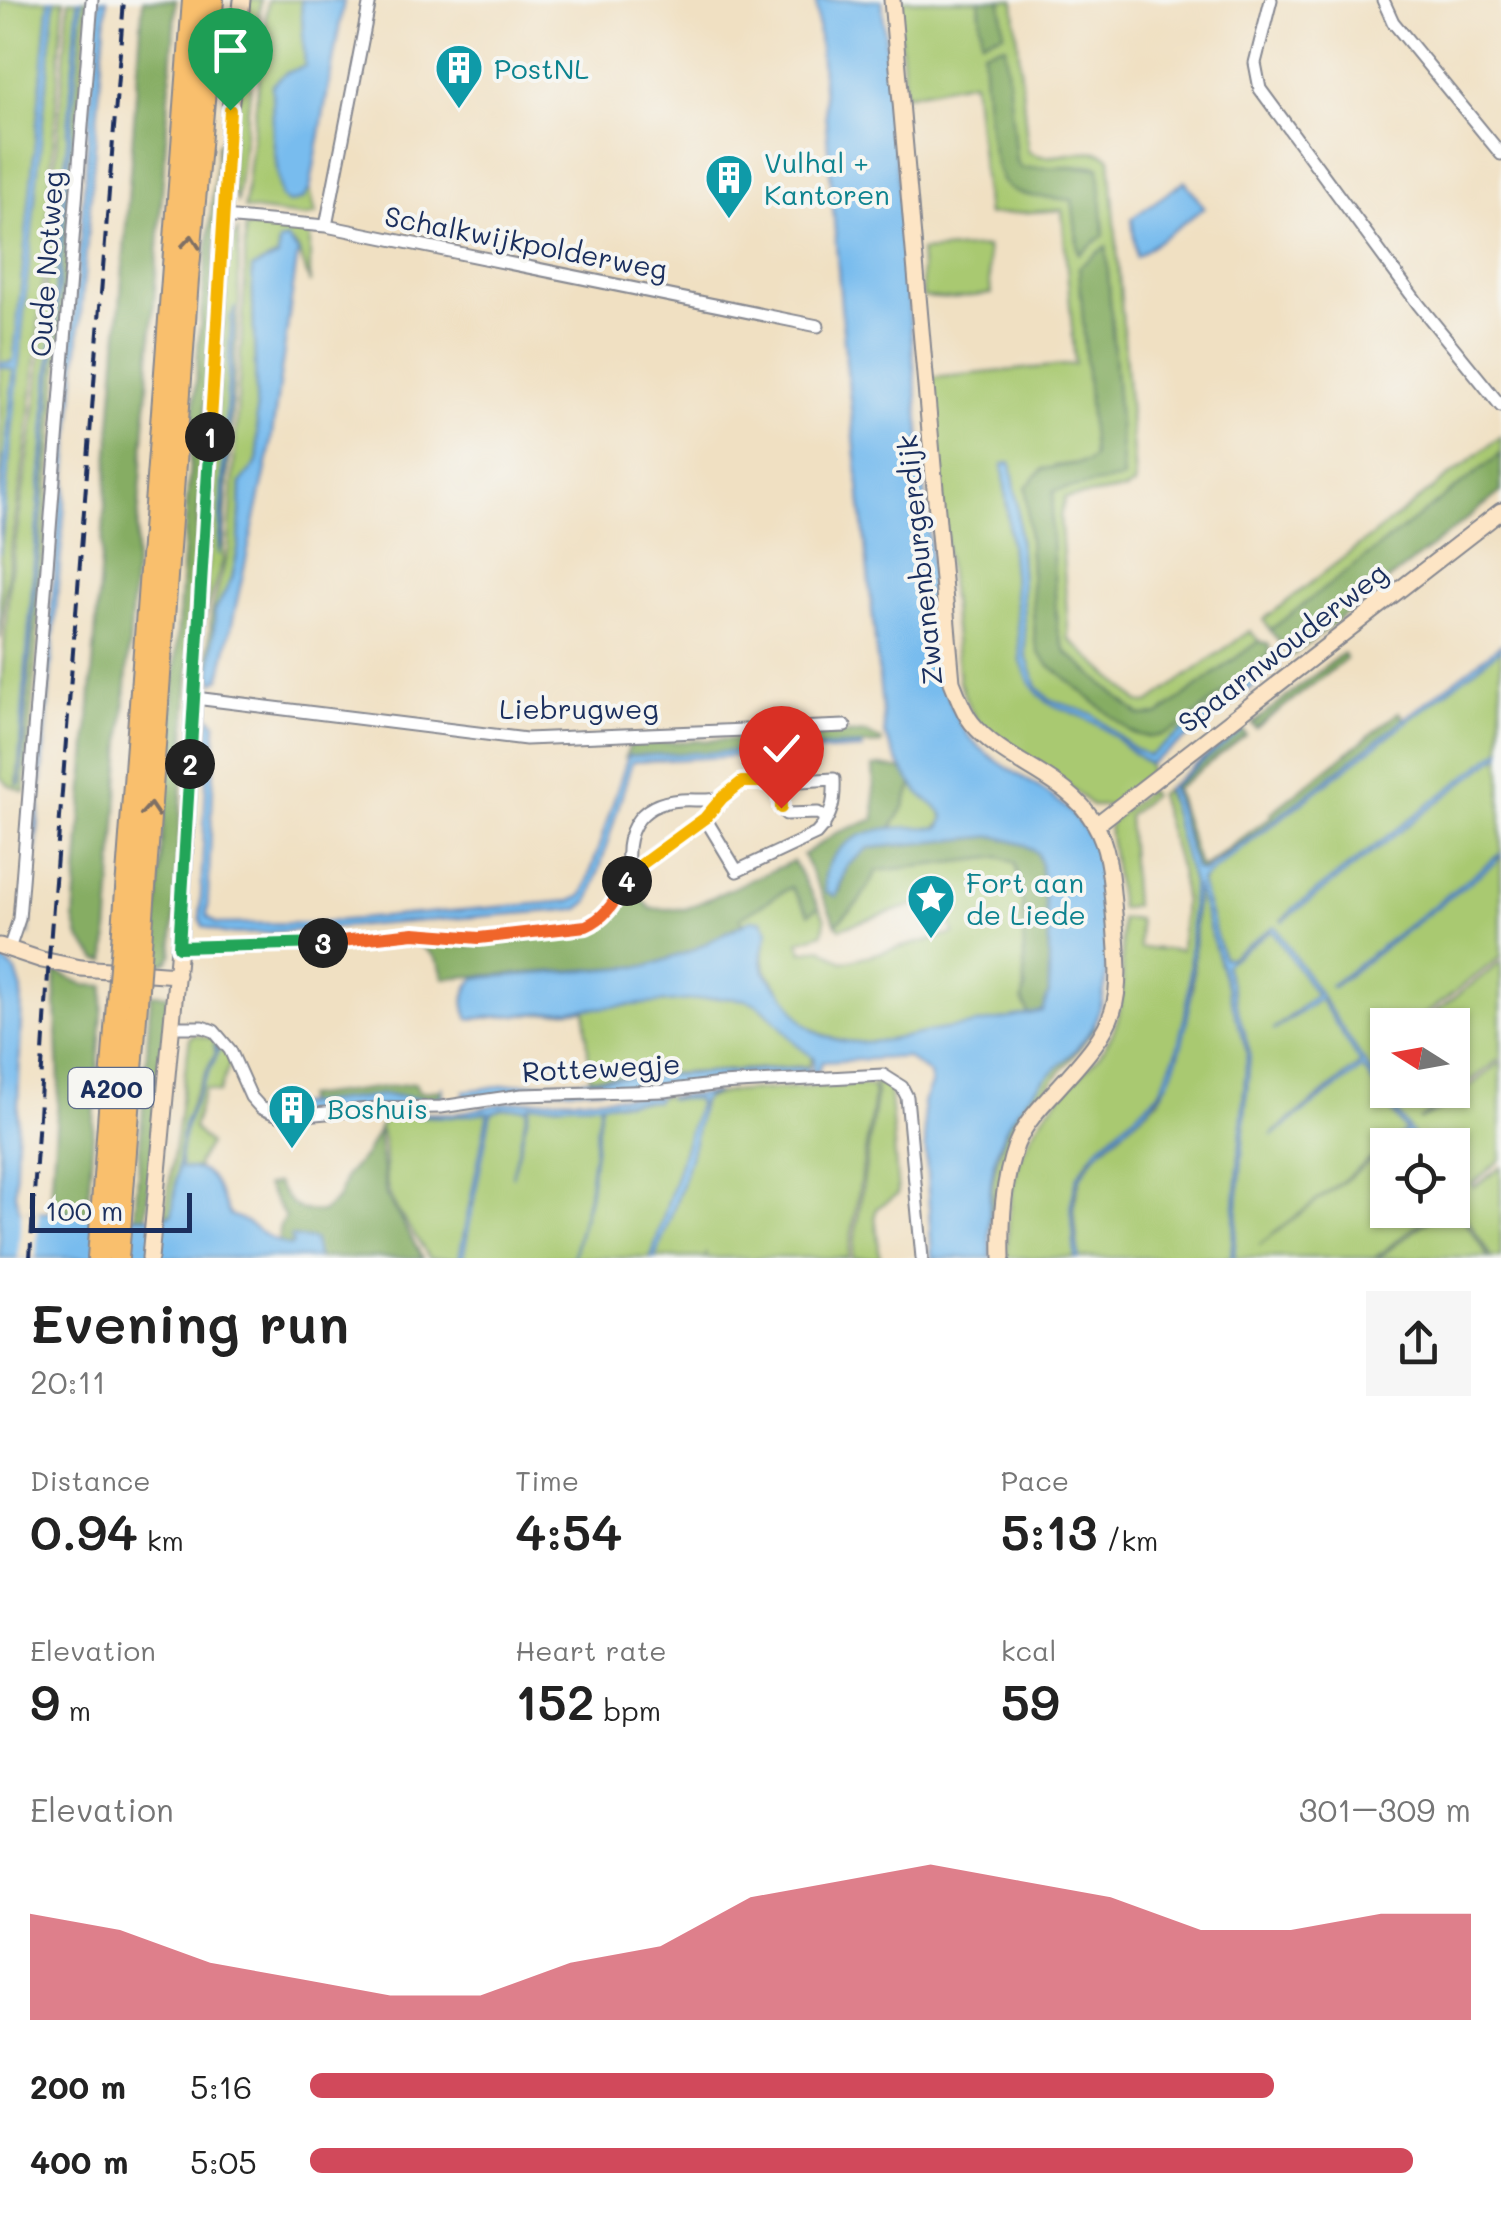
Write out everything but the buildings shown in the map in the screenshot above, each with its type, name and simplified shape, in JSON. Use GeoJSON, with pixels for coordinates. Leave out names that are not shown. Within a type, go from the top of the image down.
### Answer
{"type":"FeatureCollection","features":[{"type":"Feature","properties":{"kind":"highway","name":"A200"},"geometry":{"type":"LineString","coordinates":[[132,944],[194,0]]}},
{"type":"Feature","properties":{"kind":"highway","name":"A200"},"geometry":{"type":"LineString","coordinates":[[109,1252],[213,0]]}},
{"type":"Feature","properties":{"kind":"street","name":"Oude Notweg"},"geometry":{"type":"LineString","coordinates":[[4,947],[19,919],[92,0]]}},
{"type":"Feature","properties":{"kind":"street"},"geometry":{"type":"LineString","coordinates":[[150,1258],[179,947],[230,110],[242,0]]}},
{"type":"Feature","properties":{"kind":"street"},"geometry":{"type":"LineString","coordinates":[[326,226],[370,0]]}},
{"type":"Feature","properties":{"kind":"street","name":"Zwanenburgerdijk"},"geometry":{"type":"LineString","coordinates":[[892,0],[952,682],[970,720],[988,739],[1046,776],[1075,800],[1096,825],[1112,886],[1119,966],[1114,1014],[1096,1046],[1031,1117],[1017,1144],[1003,1194],[1002,1258]]}},
{"type":"Feature","properties":{"kind":"street"},"geometry":{"type":"LineString","coordinates":[[1270,0],[1256,62],[1260,89],[1419,304],[1501,406]]}},
{"type":"Feature","properties":{"kind":"street"},"geometry":{"type":"LineString","coordinates":[[1383,0],[1393,22],[1501,154]]}},
{"type":"Feature","properties":{"kind":"street","name":"Schalkwijkpolderweg"},"geometry":{"type":"LineString","coordinates":[[223,217],[326,226],[818,326]]}},
{"type":"Feature","properties":{"kind":"street","name":"Spaarnwouderweg"},"geometry":{"type":"LineString","coordinates":[[1096,825],[1501,511]]}},
{"type":"Feature","properties":{"kind":"street","name":"Liebrugweg"},"geometry":{"type":"LineString","coordinates":[[194,698],[526,738],[845,726]]}},
{"type":"Feature","properties":{"kind":"street"},"geometry":{"type":"LineString","coordinates":[[179,947],[300,945],[414,933],[479,938],[569,928],[600,920],[642,864],[705,818],[742,782],[834,779],[835,799],[824,826],[808,840],[737,871],[705,818]]}},
{"type":"Feature","properties":{"kind":"street"},"geometry":{"type":"LineString","coordinates":[[784,782],[780,786],[781,808],[786,814],[818,812],[824,816],[824,826]]}},
{"type":"Feature","properties":{"kind":"street"},"geometry":{"type":"LineString","coordinates":[[630,877],[626,854],[630,836],[648,808],[665,802],[722,798]]}},
{"type":"Feature","properties":{"kind":"street"},"geometry":{"type":"LineString","coordinates":[[4,947],[80,968],[177,974]]}},
{"type":"Feature","properties":{"kind":"street","name":"Rottewegje"},"geometry":{"type":"LineString","coordinates":[[173,1027],[214,1031],[230,1050],[251,1097],[261,1108],[283,1117],[441,1107],[522,1095],[882,1075],[893,1079],[906,1097],[922,1258]]}},
{"type":"Feature","properties":{"kind":"green space"},"geometry":{"type":"Polygon","coordinates":[[[0,0],[49,0],[11,363],[0,362],[0,0]]]}},
{"type":"Feature","properties":{"kind":"green space"},"geometry":{"type":"Polygon","coordinates":[[[54,0],[64,0],[41,303],[0,639],[0,554],[54,0]]]}},
{"type":"Feature","properties":{"kind":"green space"},"geometry":{"type":"Polygon","coordinates":[[[69,0],[78,0],[17,785],[21,784],[82,0],[88,0],[25,792],[0,777],[0,700],[9,583],[37,399],[69,0]]]}},
{"type":"Feature","properties":{"kind":"green space"},"geometry":{"type":"Polygon","coordinates":[[[143,0],[176,0],[106,961],[98,960],[79,938],[74,919],[143,0]]]}},
{"type":"Feature","properties":{"kind":"green space"},"geometry":{"type":"Polygon","coordinates":[[[248,0],[261,0],[237,202],[231,164],[232,136],[248,0]]]}},
{"type":"Feature","properties":{"kind":"green space"},"geometry":{"type":"Polygon","coordinates":[[[268,0],[301,0],[305,66],[286,73],[272,85],[273,138],[281,197],[289,203],[303,199],[310,189],[316,214],[305,217],[244,209],[268,0]]]}},
{"type":"Feature","properties":{"kind":"green space"},"geometry":{"type":"Polygon","coordinates":[[[897,0],[979,0],[982,40],[1004,33],[1001,0],[1014,0],[1028,151],[1048,156],[1092,152],[1110,158],[1135,480],[1134,486],[1125,490],[1065,498],[1060,516],[1069,639],[1139,702],[1147,704],[1250,631],[1259,641],[1159,715],[1140,716],[1066,652],[1057,629],[1051,523],[1054,491],[1123,478],[1106,246],[1093,457],[1087,462],[1055,466],[1026,487],[1039,653],[1131,732],[1183,725],[1270,655],[1276,662],[1149,756],[1133,748],[1092,714],[1049,699],[1037,687],[1026,656],[1017,501],[1011,463],[1003,464],[1021,661],[1028,678],[1045,699],[1090,720],[1149,764],[1150,776],[1112,806],[1092,806],[996,740],[982,727],[968,704],[959,681],[930,378],[1075,364],[1062,210],[987,215],[973,81],[905,95],[897,0]],[[1004,45],[995,162],[1048,197],[1073,200],[1078,253],[1095,165],[1028,170],[1016,161],[1004,45]]]}},
{"type":"Feature","properties":{"kind":"green space"},"geometry":{"type":"Polygon","coordinates":[[[979,0],[1001,0],[1004,33],[982,40],[979,0]]]}},
{"type":"Feature","properties":{"kind":"green space"},"geometry":{"type":"Polygon","coordinates":[[[1005,45],[1016,161],[1021,168],[1099,167],[1104,235],[1079,254],[1072,200],[1032,196],[1010,189],[996,165],[983,51],[1005,45]]]}},
{"type":"Feature","properties":{"kind":"green space"},"geometry":{"type":"Polygon","coordinates":[[[221,139],[172,955],[167,962],[153,967],[200,326],[221,139]]]}},
{"type":"Feature","properties":{"kind":"green space"},"geometry":{"type":"Polygon","coordinates":[[[245,228],[305,229],[304,234],[310,235],[310,283],[298,249],[288,240],[278,245],[278,256],[252,268],[258,456],[241,483],[239,545],[232,578],[215,611],[211,673],[207,679],[211,614],[229,549],[245,228]]]}},
{"type":"Feature","properties":{"kind":"green space"},"geometry":{"type":"Polygon","coordinates":[[[238,231],[239,301],[223,561],[204,619],[227,246],[238,231]]]}},
{"type":"Feature","properties":{"kind":"green space"},"geometry":{"type":"Polygon","coordinates":[[[1106,246],[1123,479],[1054,491],[1051,523],[1057,629],[1066,652],[1140,716],[1159,715],[1259,641],[1269,645],[1270,655],[1183,725],[1151,737],[1131,732],[1047,663],[1035,640],[1026,487],[1043,469],[1087,462],[1093,457],[1079,267],[1106,246]]]}},
{"type":"Feature","properties":{"kind":"green space"},"geometry":{"type":"Polygon","coordinates":[[[987,247],[991,294],[951,299],[923,297],[920,251],[987,247]]]}},
{"type":"Feature","properties":{"kind":"green space"},"geometry":{"type":"Polygon","coordinates":[[[0,366],[14,369],[0,501],[0,366]]]}},
{"type":"Feature","properties":{"kind":"green space"},"geometry":{"type":"Polygon","coordinates":[[[1501,436],[1501,454],[1271,630],[1263,620],[1501,436]]]}},
{"type":"Feature","properties":{"kind":"green space"},"geometry":{"type":"Polygon","coordinates":[[[1501,454],[1501,492],[1293,655],[1287,653],[1270,630],[1501,454]]]}},
{"type":"Feature","properties":{"kind":"green space"},"geometry":{"type":"Polygon","coordinates":[[[1501,649],[1501,750],[1281,920],[1501,754],[1501,853],[1383,948],[1501,857],[1501,957],[1434,1008],[1370,1008],[1370,1070],[1275,926],[1229,958],[1223,958],[1200,884],[1207,873],[1501,649]]]}},
{"type":"Feature","properties":{"kind":"green space"},"geometry":{"type":"Polygon","coordinates":[[[1343,653],[1346,659],[1256,728],[1252,724],[1343,653]]]}},
{"type":"Feature","properties":{"kind":"green space"},"geometry":{"type":"Polygon","coordinates":[[[1399,712],[1405,719],[1264,828],[1197,872],[1171,786],[1243,730],[1246,735],[1175,789],[1199,866],[1203,867],[1399,712]]]}},
{"type":"Feature","properties":{"kind":"green space"},"geometry":{"type":"Polygon","coordinates":[[[866,733],[882,741],[881,744],[625,758],[630,744],[866,733]]]}},
{"type":"Feature","properties":{"kind":"green space"},"geometry":{"type":"Polygon","coordinates":[[[873,767],[907,771],[914,780],[903,809],[890,830],[860,838],[842,850],[825,876],[840,891],[847,866],[868,848],[995,836],[1025,845],[1037,853],[1041,865],[1049,936],[1049,994],[1042,1011],[1029,1015],[1022,1000],[1022,899],[1015,863],[1000,857],[877,871],[859,902],[836,924],[803,855],[836,833],[875,819],[873,767]]]}},
{"type":"Feature","properties":{"kind":"green space"},"geometry":{"type":"Polygon","coordinates":[[[914,780],[944,820],[936,828],[891,830],[903,809],[914,780]]]}},
{"type":"Feature","properties":{"kind":"green space"},"geometry":{"type":"Polygon","coordinates":[[[1148,790],[1152,795],[1128,816],[1134,906],[1120,909],[1109,829],[1112,821],[1148,790]]]}},
{"type":"Feature","properties":{"kind":"green space"},"geometry":{"type":"Polygon","coordinates":[[[1165,790],[1185,850],[1192,886],[1192,965],[1178,1049],[1154,1099],[1105,1141],[1082,1169],[1073,1198],[1075,1258],[1007,1258],[1012,1193],[1030,1136],[1097,1057],[1115,1027],[1122,988],[1121,919],[1138,919],[1140,948],[1181,950],[1184,897],[1158,795],[1165,790]]]}},
{"type":"Feature","properties":{"kind":"green space"},"geometry":{"type":"Polygon","coordinates":[[[1001,857],[1015,863],[1021,889],[1024,997],[1029,1015],[878,1041],[829,1037],[798,1018],[769,975],[763,952],[768,930],[762,921],[743,923],[739,918],[792,887],[809,913],[819,907],[825,919],[823,933],[799,941],[802,952],[822,948],[843,962],[954,934],[943,896],[840,928],[836,924],[859,902],[876,871],[1001,857]]]}},
{"type":"Feature","properties":{"kind":"green space"},"geometry":{"type":"Polygon","coordinates":[[[793,861],[819,907],[809,914],[791,887],[740,918],[743,923],[691,951],[649,966],[443,978],[434,957],[415,943],[469,946],[586,932],[608,920],[631,887],[651,909],[686,909],[793,861]]]}},
{"type":"Feature","properties":{"kind":"green space"},"geometry":{"type":"Polygon","coordinates":[[[1196,885],[1247,1052],[1231,1258],[1079,1258],[1074,1205],[1081,1175],[1095,1155],[1160,1099],[1179,1055],[1193,986],[1196,885]]]}},
{"type":"Feature","properties":{"kind":"green space"},"geometry":{"type":"Polygon","coordinates":[[[1272,930],[1316,995],[1273,1030],[1320,999],[1361,1063],[1272,1134],[1363,1068],[1370,1078],[1370,1108],[1390,1108],[1403,1128],[1370,1128],[1370,1160],[1259,1245],[1370,1162],[1370,1228],[1413,1228],[1374,1258],[1234,1258],[1250,1053],[1225,964],[1272,930]]]}},
{"type":"Feature","properties":{"kind":"green space"},"geometry":{"type":"Polygon","coordinates":[[[1501,962],[1501,1058],[1470,1081],[1470,1008],[1440,1008],[1501,962]]]}},
{"type":"Feature","properties":{"kind":"green space"},"geometry":{"type":"Polygon","coordinates":[[[55,971],[85,985],[104,986],[87,1214],[50,1209],[59,1085],[55,971]]]}},
{"type":"Feature","properties":{"kind":"green space"},"geometry":{"type":"Polygon","coordinates":[[[476,978],[512,1009],[749,996],[815,1057],[809,1066],[590,1078],[585,1010],[469,1019],[465,997],[476,978]]]}},
{"type":"Feature","properties":{"kind":"green space"},"geometry":{"type":"Polygon","coordinates":[[[151,994],[168,995],[146,1217],[135,1217],[151,994]]]}},
{"type":"Feature","properties":{"kind":"green space"},"geometry":{"type":"Polygon","coordinates":[[[1095,1024],[1021,1127],[1001,1178],[989,1232],[995,1170],[1015,1114],[1095,1024]]]}},
{"type":"Feature","properties":{"kind":"green space"},"geometry":{"type":"Polygon","coordinates":[[[190,1037],[213,1039],[232,1058],[219,1093],[205,1089],[193,1128],[209,1144],[198,1167],[181,1169],[187,1122],[220,1048],[214,1046],[216,1053],[193,1097],[181,1135],[174,1212],[165,1216],[190,1037]]]}},
{"type":"Feature","properties":{"kind":"green space"},"geometry":{"type":"Polygon","coordinates":[[[1501,1062],[1501,1159],[1472,1184],[1474,1187],[1501,1167],[1501,1258],[1492,1258],[1470,1224],[1470,1128],[1408,1128],[1395,1108],[1435,1108],[1419,1120],[1443,1108],[1470,1108],[1470,1086],[1501,1062]]]}},
{"type":"Feature","properties":{"kind":"green space"},"geometry":{"type":"Polygon","coordinates":[[[872,1081],[889,1083],[898,1194],[877,1208],[875,1215],[880,1258],[852,1258],[876,1097],[872,1081]]]}},
{"type":"Feature","properties":{"kind":"green space"},"geometry":{"type":"Polygon","coordinates":[[[415,1083],[419,1092],[442,1090],[442,1095],[432,1099],[383,1095],[305,1105],[305,1097],[415,1083]]]}},
{"type":"Feature","properties":{"kind":"green space"},"geometry":{"type":"Polygon","coordinates":[[[872,1086],[874,1097],[848,1258],[655,1258],[703,1099],[727,1092],[872,1086]]]}},
{"type":"Feature","properties":{"kind":"green space"},"geometry":{"type":"Polygon","coordinates":[[[660,1096],[696,1099],[698,1104],[651,1258],[463,1258],[489,1118],[495,1109],[528,1107],[515,1166],[530,1105],[656,1101],[660,1096]]]}},
{"type":"Feature","properties":{"kind":"green space"},"geometry":{"type":"Polygon","coordinates":[[[488,1111],[459,1258],[429,1258],[391,1198],[379,1128],[388,1115],[450,1117],[488,1111]]]}},
{"type":"Feature","properties":{"kind":"green space"},"geometry":{"type":"Polygon","coordinates":[[[378,1130],[386,1195],[423,1258],[317,1258],[314,1240],[292,1237],[293,1244],[289,1246],[279,1243],[279,1228],[285,1217],[266,1186],[277,1183],[295,1206],[322,1212],[338,1198],[345,1177],[364,1156],[378,1130]]]}},
{"type":"Feature","properties":{"kind":"green space"},"geometry":{"type":"Polygon","coordinates":[[[1418,1228],[1469,1228],[1489,1258],[1378,1258],[1418,1228]]]}},
{"type":"Feature","properties":{"kind":"water"},"geometry":{"type":"Polygon","coordinates":[[[49,0],[54,0],[54,9],[0,554],[0,501],[14,370],[0,366],[0,362],[11,363],[14,358],[49,0]]]}},
{"type":"Feature","properties":{"kind":"water"},"geometry":{"type":"Polygon","coordinates":[[[78,0],[82,0],[19,786],[21,728],[78,0]]]}},
{"type":"Feature","properties":{"kind":"water"},"geometry":{"type":"Polygon","coordinates":[[[99,0],[107,0],[29,936],[36,804],[99,0]]]}},
{"type":"Feature","properties":{"kind":"water"},"geometry":{"type":"Polygon","coordinates":[[[301,0],[344,0],[310,189],[303,199],[288,203],[281,197],[273,138],[272,85],[286,73],[305,66],[301,0]]]}},
{"type":"Feature","properties":{"kind":"water"},"geometry":{"type":"Polygon","coordinates":[[[816,0],[882,0],[941,675],[958,720],[975,743],[1074,816],[1096,853],[1101,876],[1106,951],[1101,1003],[1087,1035],[1025,1101],[1002,1137],[991,1181],[991,1258],[932,1258],[923,1103],[931,1085],[930,1074],[906,1057],[822,1062],[818,1072],[812,1073],[814,1057],[762,1008],[740,999],[469,1019],[465,1008],[466,992],[476,978],[649,966],[691,951],[751,920],[761,920],[768,931],[762,956],[770,979],[802,1021],[817,1033],[834,1039],[871,1042],[1014,1018],[1042,1011],[1049,994],[1049,936],[1041,865],[1037,853],[1025,845],[995,836],[868,848],[847,866],[836,896],[826,892],[829,864],[852,840],[878,830],[941,827],[944,816],[914,786],[885,735],[844,341],[816,0]]]}},
{"type":"Feature","properties":{"kind":"water"},"geometry":{"type":"Polygon","coordinates":[[[1185,181],[1204,208],[1136,257],[1132,218],[1185,181]]]}},
{"type":"Feature","properties":{"kind":"water"},"geometry":{"type":"Polygon","coordinates":[[[287,239],[298,252],[269,455],[220,678],[214,683],[211,673],[215,611],[232,578],[239,545],[241,483],[258,456],[252,268],[278,257],[279,242],[287,239]]]}},
{"type":"Feature","properties":{"kind":"water"},"geometry":{"type":"Polygon","coordinates":[[[235,307],[222,540],[218,555],[231,317],[235,307]]]}},
{"type":"Feature","properties":{"kind":"water"},"geometry":{"type":"Polygon","coordinates":[[[1011,463],[1026,656],[1037,687],[1049,699],[1092,714],[1133,748],[1149,756],[1276,662],[1279,666],[1149,764],[1090,720],[1045,700],[1028,679],[1021,661],[1003,464],[1011,463]]]}},
{"type":"Feature","properties":{"kind":"water"},"geometry":{"type":"Polygon","coordinates":[[[1501,644],[1501,649],[1200,881],[1223,958],[1230,958],[1275,926],[1370,1070],[1370,1078],[1363,1068],[1271,1136],[1361,1064],[1320,999],[1273,1031],[1316,995],[1272,930],[1225,964],[1250,1053],[1231,1258],[1247,1052],[1196,885],[1190,1004],[1180,1050],[1162,1091],[1090,1161],[1080,1178],[1074,1197],[1079,1258],[1075,1258],[1071,1203],[1077,1177],[1097,1148],[1159,1093],[1176,1053],[1185,1014],[1192,883],[1166,789],[1239,729],[1241,732],[1171,787],[1195,869],[1203,872],[1501,644]]]}},
{"type":"Feature","properties":{"kind":"water"},"geometry":{"type":"Polygon","coordinates":[[[209,716],[216,723],[207,916],[217,924],[311,923],[571,901],[585,890],[628,756],[861,746],[862,749],[632,762],[593,890],[589,901],[579,909],[225,934],[203,926],[200,918],[209,716]]]}},
{"type":"Feature","properties":{"kind":"water"},"geometry":{"type":"Polygon","coordinates":[[[1501,749],[1501,754],[1282,922],[1293,909],[1501,749]]]}},
{"type":"Feature","properties":{"kind":"water"},"geometry":{"type":"Polygon","coordinates":[[[1501,853],[1496,862],[1330,986],[1501,853]]]}},
{"type":"Feature","properties":{"kind":"water"},"geometry":{"type":"Polygon","coordinates":[[[0,957],[16,972],[22,991],[15,1194],[20,1211],[161,1218],[172,1214],[183,1125],[216,1053],[215,1044],[219,1050],[187,1122],[181,1168],[193,1168],[208,1175],[230,1215],[273,1240],[290,1246],[291,1237],[314,1240],[317,1258],[0,1258],[0,957]]]}},
{"type":"Feature","properties":{"kind":"water"},"geometry":{"type":"Polygon","coordinates":[[[808,1068],[809,1073],[649,1087],[529,1091],[465,1099],[464,1091],[516,1084],[808,1068]]]}},
{"type":"Feature","properties":{"kind":"water"},"geometry":{"type":"Polygon","coordinates":[[[442,1086],[444,1102],[290,1114],[264,1104],[270,1099],[290,1106],[383,1095],[432,1099],[442,1095],[442,1086]]]}},
{"type":"Feature","properties":{"kind":"water"},"geometry":{"type":"Polygon","coordinates":[[[717,1093],[701,1102],[683,1182],[655,1258],[651,1258],[698,1104],[696,1099],[668,1097],[717,1093]]]}},
{"type":"Feature","properties":{"kind":"water"},"geometry":{"type":"Polygon","coordinates":[[[660,1096],[656,1101],[601,1103],[589,1196],[573,1258],[588,1195],[600,1103],[530,1105],[512,1177],[528,1108],[503,1108],[491,1113],[463,1258],[459,1258],[488,1112],[450,1117],[386,1114],[458,1113],[552,1099],[660,1096]]]}},
{"type":"Feature","properties":{"kind":"water"},"geometry":{"type":"Polygon","coordinates":[[[1390,1108],[1395,1108],[1408,1128],[1390,1108]]]}},
{"type":"Feature","properties":{"kind":"pier"},"geometry":{"type":"Polygon","coordinates":[[[21,1207],[25,1211],[39,1211],[36,1258],[18,1258],[21,1207]]]}},
{"type":"Feature","properties":{"kind":"railway"},"geometry":{"type":"LineString","coordinates":[[30,1258],[49,958],[124,0]]}},
{"type":"Feature","properties":{"kind":"place","name":"PostNL"},"geometry":{"type":"Point","coordinates":[459,110]}},
{"type":"Feature","properties":{"kind":"place","name":"Vulhal + Kantoren"},"geometry":{"type":"Point","coordinates":[729,220]}},
{"type":"Feature","properties":{"kind":"place","name":"Fort aan de Liede"},"geometry":{"type":"Point","coordinates":[931,940]}},
{"type":"Feature","properties":{"kind":"place","name":"Boshuis"},"geometry":{"type":"Point","coordinates":[292,1150]}},
{"type":"Feature","properties":{"kind":"route"},"geometry":{"type":"LineString","coordinates":[[230,110],[179,947],[300,945],[414,933],[479,938],[586,926],[600,920],[642,864],[705,818],[742,782],[784,782],[780,786],[781,808]]}}]}
